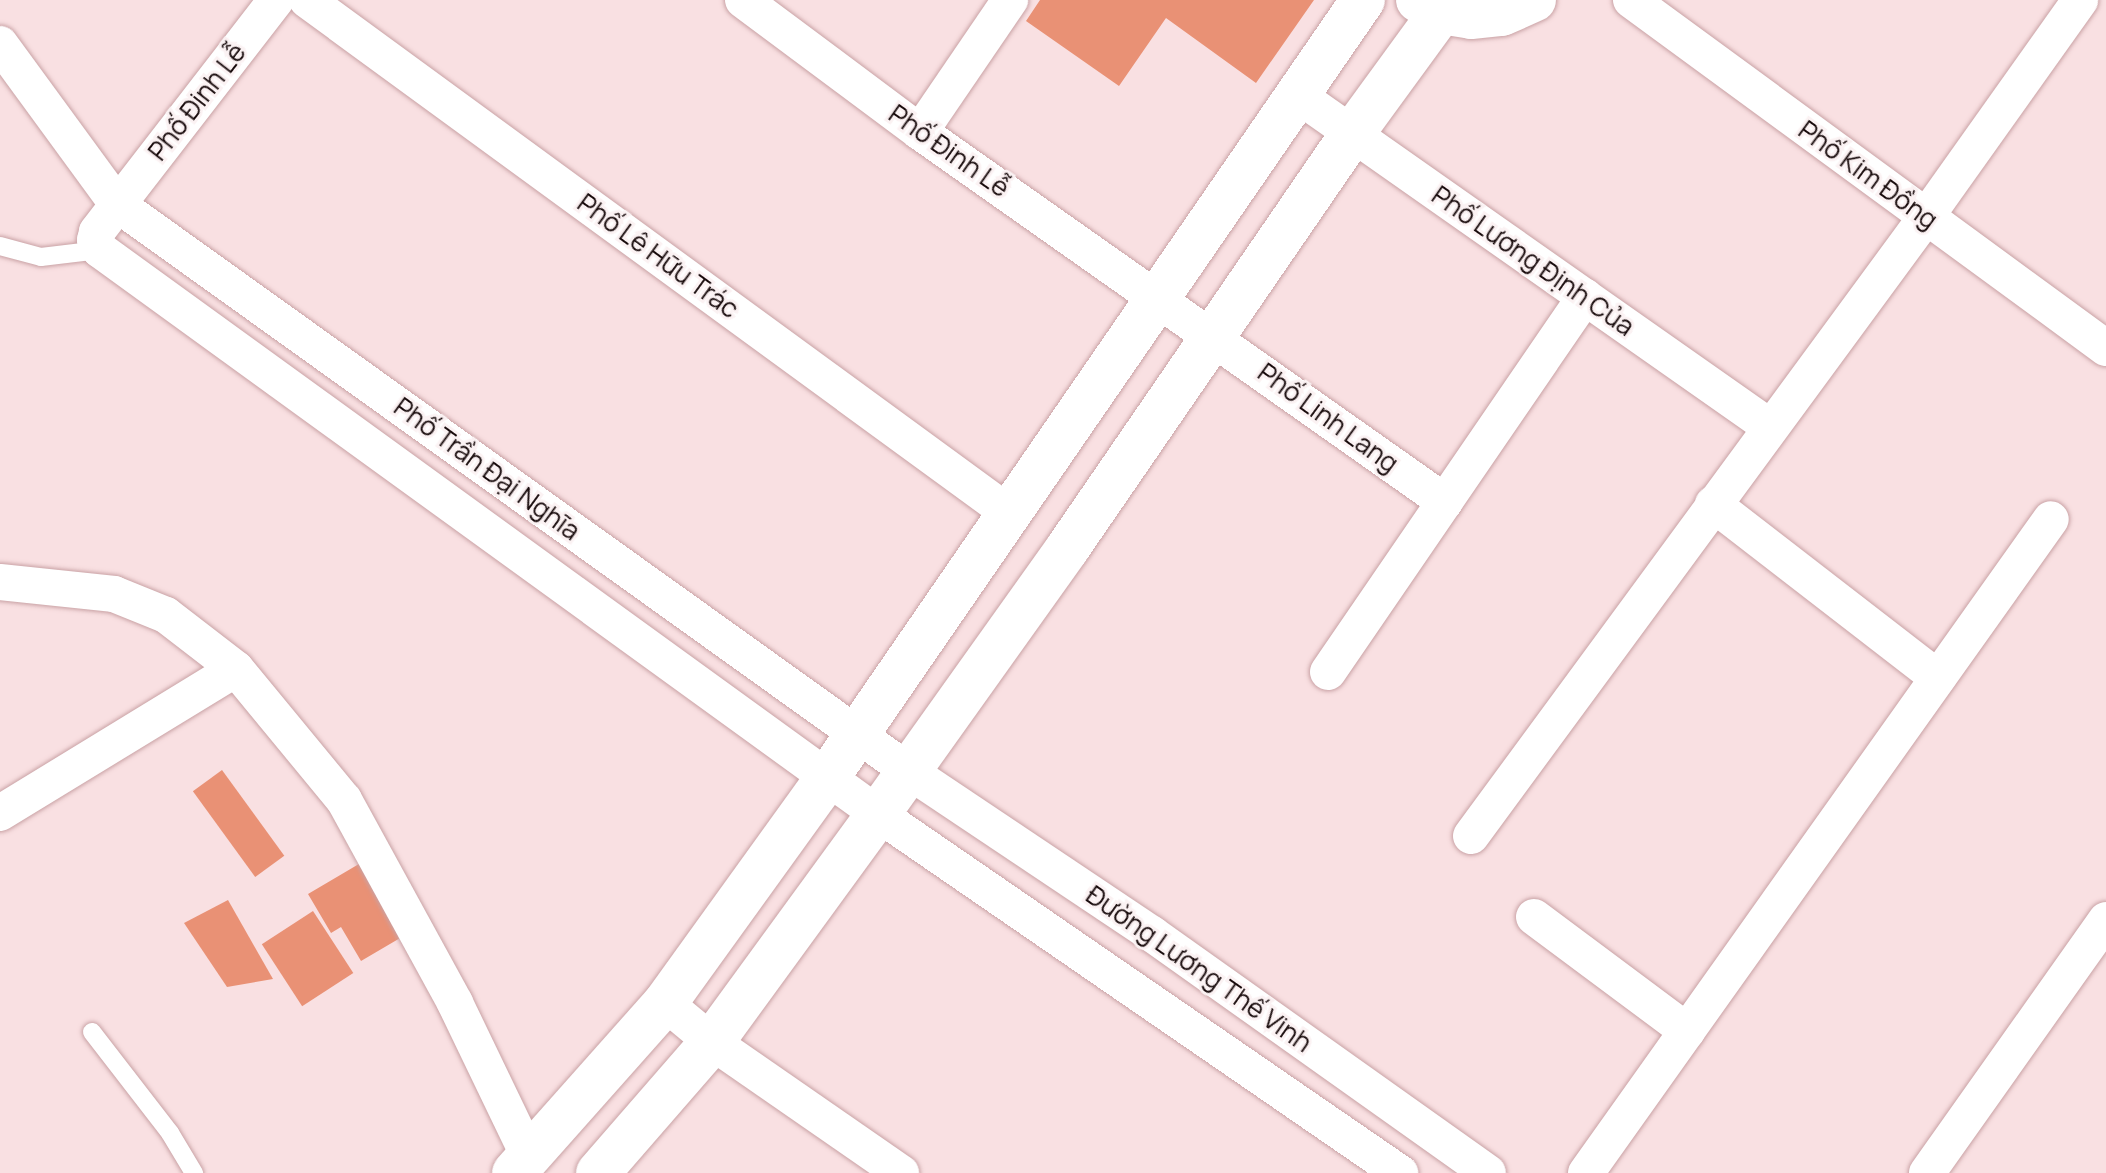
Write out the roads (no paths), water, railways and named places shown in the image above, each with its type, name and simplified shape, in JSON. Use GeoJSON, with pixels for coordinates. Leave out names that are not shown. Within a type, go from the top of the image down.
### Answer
{"type":"FeatureCollection","features":[{"type":"Feature","properties":{"kind":"street","name":"Phố Đinh Lễ"},"geometry":{"type":"LineString","coordinates":[[100,250],[95,240],[97,232],[276,0]]}},
{"type":"Feature","properties":{"kind":"street","name":"Phố Lê Hữu Trác"},"geometry":{"type":"LineString","coordinates":[[307,0],[1009,513]]}},
{"type":"Feature","properties":{"kind":"street","name":"Phố Đinh Lễ"},"geometry":{"type":"LineString","coordinates":[[743,0],[920,132],[1211,334]]}},
{"type":"Feature","properties":{"kind":"street"},"geometry":{"type":"LineString","coordinates":[[920,132],[1010,0]]}},
{"type":"Feature","properties":{"kind":"street"},"geometry":{"type":"LineString","coordinates":[[0,582],[114,594],[166,615],[236,669],[344,800],[455,1003],[521,1164],[665,1003],[827,778],[1363,0]]}},
{"type":"Feature","properties":{"kind":"street"},"geometry":{"type":"LineString","coordinates":[[598,1173],[712,1042],[1067,549],[1211,334],[1352,134],[1429,6],[1471,17],[1502,14],[1534,0]]}},
{"type":"Feature","properties":{"kind":"street","name":"Phố Kim Đồng"},"geometry":{"type":"LineString","coordinates":[[1631,0],[2106,348]]}},
{"type":"Feature","properties":{"kind":"street"},"geometry":{"type":"LineString","coordinates":[[1471,836],[1926,217],[2080,0]]}},
{"type":"Feature","properties":{"kind":"street","name":"Phố Trần Đại Nghĩa"},"geometry":{"type":"LineString","coordinates":[[0,44],[117,204],[907,770]]}},
{"type":"Feature","properties":{"kind":"street","name":"Phố Lương Định Của"},"geometry":{"type":"LineString","coordinates":[[1296,94],[1770,427]]}},
{"type":"Feature","properties":{"kind":"street","name":"Phố Trần Đại Nghĩa"},"geometry":{"type":"LineString","coordinates":[[100,250],[878,814]]}},
{"type":"Feature","properties":{"kind":"street"},"geometry":{"type":"LineString","coordinates":[[1328,672],[1585,297]]}},
{"type":"Feature","properties":{"kind":"street","name":"Phố Linh Lang"},"geometry":{"type":"LineString","coordinates":[[1211,334],[1445,502]]}},
{"type":"Feature","properties":{"kind":"street"},"geometry":{"type":"LineString","coordinates":[[1713,504],[1938,678]]}},
{"type":"Feature","properties":{"kind":"street"},"geometry":{"type":"LineString","coordinates":[[1009,513],[1067,549]]}},
{"type":"Feature","properties":{"kind":"street"},"geometry":{"type":"LineString","coordinates":[[1586,1173],[2051,519]]}},
{"type":"Feature","properties":{"kind":"street"},"geometry":{"type":"LineString","coordinates":[[0,813],[236,669]]}},
{"type":"Feature","properties":{"kind":"street","name":"Đường Lương Thế Vinh"},"geometry":{"type":"LineString","coordinates":[[907,770],[1152,934],[1488,1173]]}},
{"type":"Feature","properties":{"kind":"street","name":"Đường Lương Thế Vinh"},"geometry":{"type":"LineString","coordinates":[[878,814],[1400,1173]]}},
{"type":"Feature","properties":{"kind":"street"},"geometry":{"type":"LineString","coordinates":[[1534,917],[1687,1031]]}},
{"type":"Feature","properties":{"kind":"street"},"geometry":{"type":"LineString","coordinates":[[1927,1173],[2106,920]]}},
{"type":"Feature","properties":{"kind":"street"},"geometry":{"type":"LineString","coordinates":[[1121,979],[1152,934]]}},
{"type":"Feature","properties":{"kind":"street"},"geometry":{"type":"LineString","coordinates":[[665,1003],[712,1042],[901,1173]]}},
{"type":"Feature","properties":{"kind":"lane"},"geometry":{"type":"LineString","coordinates":[[0,246],[41,257],[100,250]]}},
{"type":"Feature","properties":{"kind":"lane"},"geometry":{"type":"LineString","coordinates":[[92,1032],[170,1133],[194,1173]]}}]}
